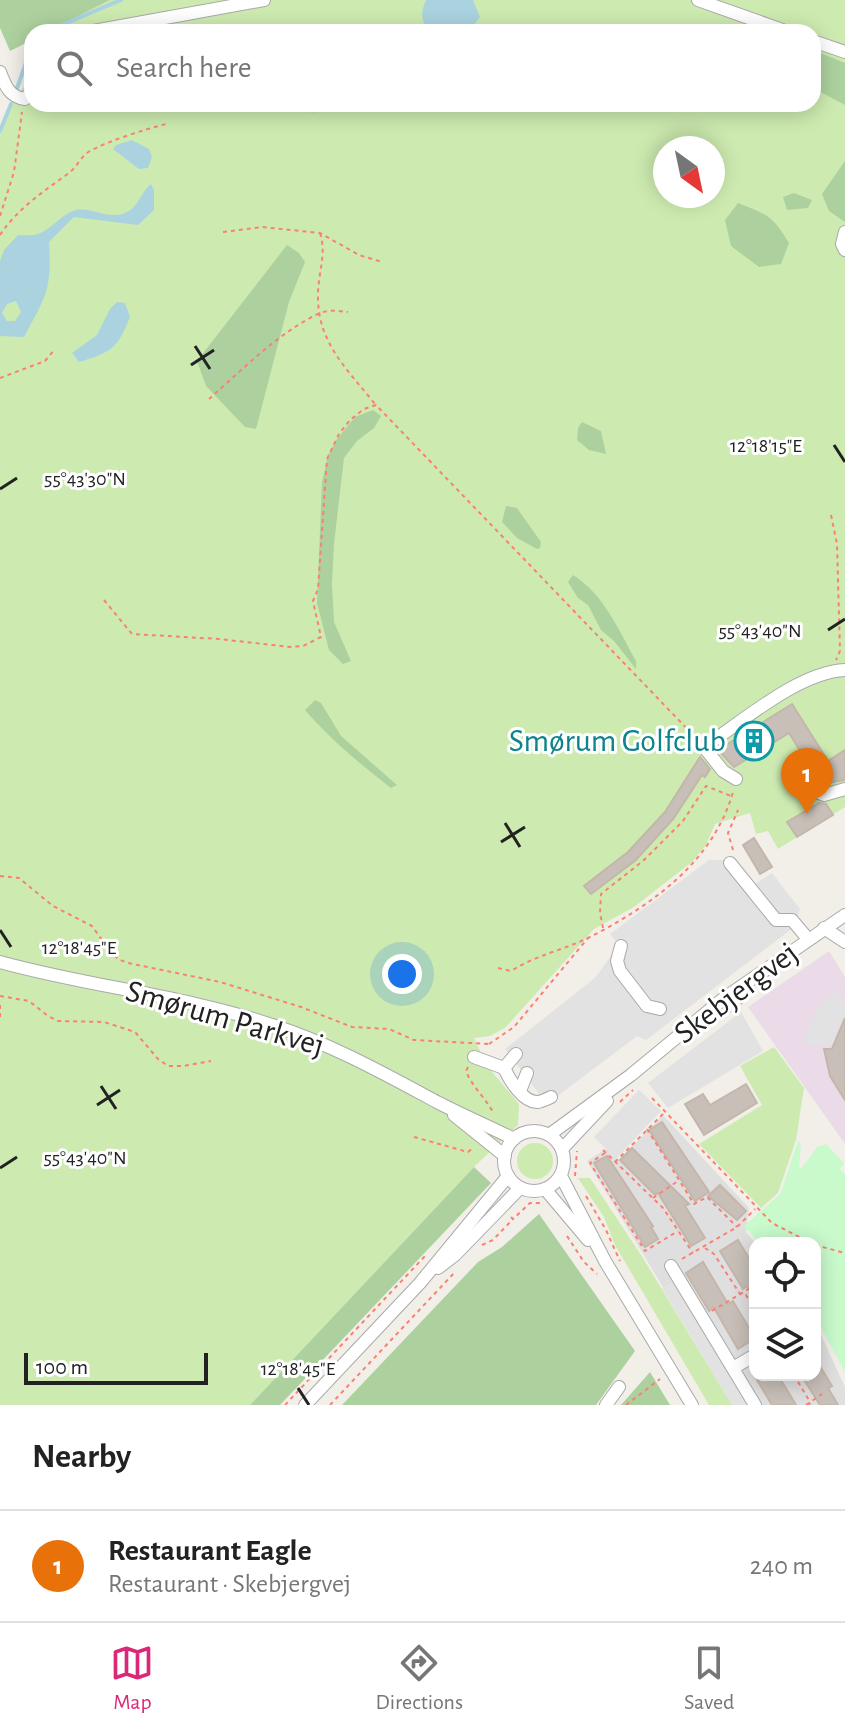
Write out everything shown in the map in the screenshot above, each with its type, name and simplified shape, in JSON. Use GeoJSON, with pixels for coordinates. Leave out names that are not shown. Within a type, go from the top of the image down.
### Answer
{"type":"FeatureCollection","features":[{"type":"Feature","properties":{"kind":"street"},"geometry":{"type":"LineString","coordinates":[[132,24],[264,0]]}},
{"type":"Feature","properties":{"kind":"street"},"geometry":{"type":"LineString","coordinates":[[698,0],[766,24]]}},
{"type":"Feature","properties":{"kind":"street"},"geometry":{"type":"LineString","coordinates":[[821,44],[845,52]]}},
{"type":"Feature","properties":{"kind":"street"},"geometry":{"type":"LineString","coordinates":[[0,72],[10,93],[24,95]]}},
{"type":"Feature","properties":{"kind":"street"},"geometry":{"type":"LineString","coordinates":[[845,232],[842,244],[845,250]]}},
{"type":"Feature","properties":{"kind":"street"},"geometry":{"type":"LineString","coordinates":[[736,779],[723,771],[704,747],[802,681],[829,670],[845,670]]}},
{"type":"Feature","properties":{"kind":"street"},"geometry":{"type":"LineString","coordinates":[[804,787],[824,795],[845,789]]}},
{"type":"Feature","properties":{"kind":"street"},"geometry":{"type":"LineString","coordinates":[[732,858],[776,920],[792,920],[808,939]]}},
{"type":"Feature","properties":{"kind":"street","name":"Skebjergvej"},"geometry":{"type":"LineString","coordinates":[[562,1149],[723,999],[845,915]]}},
{"type":"Feature","properties":{"kind":"street"},"geometry":{"type":"LineString","coordinates":[[824,928],[845,942]]}},
{"type":"Feature","properties":{"kind":"street"},"geometry":{"type":"LineString","coordinates":[[621,946],[617,961],[620,971],[647,1006],[660,1009]]}},
{"type":"Feature","properties":{"kind":"street","name":"Smørum Parkvej"},"geometry":{"type":"LineString","coordinates":[[0,962],[193,1002],[273,1025],[343,1052],[514,1139]]}},
{"type":"Feature","properties":{"kind":"street"},"geometry":{"type":"LineString","coordinates":[[504,1068],[516,1054]]}},
{"type":"Feature","properties":{"kind":"street"},"geometry":{"type":"LineString","coordinates":[[474,1057],[504,1068],[509,1079],[531,1101],[548,1096]]}},
{"type":"Feature","properties":{"kind":"street"},"geometry":{"type":"LineString","coordinates":[[520,1091],[527,1073]]}},
{"type":"Feature","properties":{"kind":"street","name":"Skebjergvej"},"geometry":{"type":"LineString","coordinates":[[549,1135],[635,1080]]}},
{"type":"Feature","properties":{"kind":"street","name":"Smørum Parkvej"},"geometry":{"type":"LineString","coordinates":[[439,1103],[505,1156]]}},
{"type":"Feature","properties":{"kind":"street"},"geometry":{"type":"LineString","coordinates":[[531,1131],[549,1135],[562,1149],[565,1158],[561,1176],[545,1189],[533,1191],[520,1188],[508,1176],[505,1156],[514,1139],[531,1131]]}},
{"type":"Feature","properties":{"kind":"street"},"geometry":{"type":"LineString","coordinates":[[305,1405],[420,1283],[508,1176]]}},
{"type":"Feature","properties":{"kind":"street"},"geometry":{"type":"LineString","coordinates":[[561,1176],[605,1261],[692,1405]]}},
{"type":"Feature","properties":{"kind":"street"},"geometry":{"type":"LineString","coordinates":[[420,1283],[455,1255],[520,1188]]}},
{"type":"Feature","properties":{"kind":"street"},"geometry":{"type":"LineString","coordinates":[[545,1189],[605,1261]]}},
{"type":"Feature","properties":{"kind":"street"},"geometry":{"type":"LineString","coordinates":[[671,1266],[755,1405]]}},
{"type":"Feature","properties":{"kind":"street"},"geometry":{"type":"LineString","coordinates":[[733,1368],[749,1359]]}},
{"type":"Feature","properties":{"kind":"street"},"geometry":{"type":"LineString","coordinates":[[606,1405],[619,1387]]}},
{"type":"Feature","properties":{"kind":"path"},"geometry":{"type":"LineString","coordinates":[[0,216],[14,172],[25,112]]}},
{"type":"Feature","properties":{"kind":"path"},"geometry":{"type":"LineString","coordinates":[[0,235],[9,222],[50,184],[72,171],[91,150],[166,124]]}},
{"type":"Feature","properties":{"kind":"path"},"geometry":{"type":"LineString","coordinates":[[223,232],[262,227],[320,233],[359,255],[382,262]]}},
{"type":"Feature","properties":{"kind":"path"},"geometry":{"type":"LineString","coordinates":[[320,233],[325,248],[317,292],[318,314],[331,349],[376,405],[704,747]]}},
{"type":"Feature","properties":{"kind":"path"},"geometry":{"type":"LineString","coordinates":[[209,399],[282,337],[318,314],[332,310],[348,312]]}},
{"type":"Feature","properties":{"kind":"path"},"geometry":{"type":"LineString","coordinates":[[0,378],[45,361],[55,349]]}},
{"type":"Feature","properties":{"kind":"path"},"geometry":{"type":"LineString","coordinates":[[104,600],[132,634],[290,647],[303,646],[321,637],[313,601],[318,589],[327,459],[350,420],[364,409],[376,405]]}},
{"type":"Feature","properties":{"kind":"path"},"geometry":{"type":"LineString","coordinates":[[829,670],[840,651],[837,544],[831,515]]}},
{"type":"Feature","properties":{"kind":"path"},"geometry":{"type":"LineString","coordinates":[[498,968],[511,971],[535,957],[588,938],[633,911],[684,874],[714,838],[736,779]]}},
{"type":"Feature","properties":{"kind":"path"},"geometry":{"type":"LineString","coordinates":[[603,929],[601,894],[643,861],[683,821],[706,786],[732,796]]}},
{"type":"Feature","properties":{"kind":"path"},"geometry":{"type":"LineString","coordinates":[[732,858],[728,833],[738,810]]}},
{"type":"Feature","properties":{"kind":"path"},"geometry":{"type":"LineString","coordinates":[[0,876],[19,878],[53,906],[92,926],[109,950],[128,963],[220,982],[301,1007],[352,1027],[389,1029],[414,1040],[489,1044]]}},
{"type":"Feature","properties":{"kind":"path"},"geometry":{"type":"LineString","coordinates":[[712,1025],[757,991]]}},
{"type":"Feature","properties":{"kind":"path"},"geometry":{"type":"LineString","coordinates":[[0,996],[29,1001],[58,1021],[104,1022],[135,1032],[168,1066],[211,1061]]}},
{"type":"Feature","properties":{"kind":"path"},"geometry":{"type":"LineString","coordinates":[[0,1005],[0,1020]]}},
{"type":"Feature","properties":{"kind":"path"},"geometry":{"type":"LineString","coordinates":[[612,1109],[635,1080]]}},
{"type":"Feature","properties":{"kind":"path"},"geometry":{"type":"LineString","coordinates":[[652,1098],[756,1208],[772,1223],[799,1237]]}},
{"type":"Feature","properties":{"kind":"path"},"geometry":{"type":"LineString","coordinates":[[615,1162],[665,1112]]}},
{"type":"Feature","properties":{"kind":"path"},"geometry":{"type":"LineString","coordinates":[[647,1129],[694,1204],[707,1197],[737,1227]]}},
{"type":"Feature","properties":{"kind":"path"},"geometry":{"type":"LineString","coordinates":[[575,1178],[577,1146]]}},
{"type":"Feature","properties":{"kind":"path"},"geometry":{"type":"LineString","coordinates":[[678,1231],[645,1251],[590,1163],[604,1151],[663,1208],[693,1253]]}},
{"type":"Feature","properties":{"kind":"path"},"geometry":{"type":"LineString","coordinates":[[653,1199],[679,1180]]}},
{"type":"Feature","properties":{"kind":"path"},"geometry":{"type":"LineString","coordinates":[[585,1195],[625,1268]]}},
{"type":"Feature","properties":{"kind":"path"},"geometry":{"type":"LineString","coordinates":[[479,1247],[493,1240],[530,1203],[539,1202],[546,1206]]}},
{"type":"Feature","properties":{"kind":"path"},"geometry":{"type":"LineString","coordinates":[[500,1207],[513,1219]]}},
{"type":"Feature","properties":{"kind":"path"},"geometry":{"type":"LineString","coordinates":[[671,1266],[737,1227],[756,1208]]}},
{"type":"Feature","properties":{"kind":"path"},"geometry":{"type":"LineString","coordinates":[[562,1228],[584,1262],[602,1278]]}},
{"type":"Feature","properties":{"kind":"path"},"geometry":{"type":"LineString","coordinates":[[704,1247],[714,1254],[740,1294],[746,1295],[754,1309]]}},
{"type":"Feature","properties":{"kind":"path"},"geometry":{"type":"LineString","coordinates":[[821,1247],[845,1253]]}},
{"type":"Feature","properties":{"kind":"path"},"geometry":{"type":"LineString","coordinates":[[285,1405],[430,1251]]}},
{"type":"Feature","properties":{"kind":"path"},"geometry":{"type":"LineString","coordinates":[[330,1405],[463,1263]]}},
{"type":"Feature","properties":{"kind":"path"},"geometry":{"type":"LineString","coordinates":[[702,1317],[749,1289]]}},
{"type":"Feature","properties":{"kind":"path"},"geometry":{"type":"LineString","coordinates":[[626,1405],[672,1370]]}},
{"type":"Feature","properties":{"kind":"path"},"geometry":{"type":"LineString","coordinates":[[797,1381],[808,1404],[822,1394]]}},
{"type":"Feature","properties":{"kind":"shaded area"},"geometry":{"type":"Polygon","coordinates":[[[709,860],[731,860],[752,886],[772,873],[800,909],[794,927],[646,1040],[637,1036],[547,1104],[505,1049],[595,978],[619,945],[610,934],[709,860]]]}},
{"type":"Feature","properties":{"kind":"shaded area"},"geometry":{"type":"Polygon","coordinates":[[[829,951],[845,977],[845,1144],[748,1007],[829,951]]]}},
{"type":"Feature","properties":{"kind":"shaded area"},"geometry":{"type":"Polygon","coordinates":[[[835,991],[845,1004],[845,1020],[838,1027],[832,1046],[805,1044],[804,1038],[818,1008],[835,991]]]}},
{"type":"Feature","properties":{"kind":"shaded area"},"geometry":{"type":"Polygon","coordinates":[[[741,1012],[763,1051],[668,1108],[648,1083],[741,1012]]]}},
{"type":"Feature","properties":{"kind":"shaded area"},"geometry":{"type":"Polygon","coordinates":[[[639,1090],[661,1111],[616,1159],[594,1137],[639,1090]]]}},
{"type":"Feature","properties":{"kind":"shaded area"},"geometry":{"type":"Polygon","coordinates":[[[663,1115],[749,1208],[746,1232],[750,1237],[749,1381],[821,1381],[821,1335],[845,1387],[845,1405],[734,1405],[587,1161],[606,1149],[618,1161],[663,1115]]]}},
{"type":"Feature","properties":{"kind":"shaded area"},"geometry":{"type":"Polygon","coordinates":[[[678,1278],[755,1405],[732,1405],[662,1288],[678,1278]]]}},
{"type":"Feature","properties":{"kind":"green space"},"geometry":{"type":"Polygon","coordinates":[[[0,0],[110,0],[63,24],[24,24],[24,44],[10,51],[0,28],[0,0]]]}},
{"type":"Feature","properties":{"kind":"green space"},"geometry":{"type":"Polygon","coordinates":[[[110,0],[845,0],[845,807],[778,849],[768,831],[756,834],[750,813],[715,824],[706,845],[692,862],[634,907],[594,929],[505,1028],[490,1036],[474,1038],[488,1067],[519,1104],[518,1125],[474,1167],[250,1405],[0,1405],[0,131],[7,110],[24,86],[24,112],[821,112],[821,24],[63,24],[110,0]]]}},
{"type":"Feature","properties":{"kind":"green space"},"geometry":{"type":"Polygon","coordinates":[[[821,53],[845,63],[845,105],[821,92],[821,53]]]}},
{"type":"Feature","properties":{"kind":"green space"},"geometry":{"type":"Polygon","coordinates":[[[845,161],[845,222],[829,211],[822,194],[845,161]]]}},
{"type":"Feature","properties":{"kind":"green space"},"geometry":{"type":"Polygon","coordinates":[[[794,193],[812,200],[808,208],[787,210],[783,197],[794,193]]]}},
{"type":"Feature","properties":{"kind":"green space"},"geometry":{"type":"Polygon","coordinates":[[[738,203],[768,217],[783,234],[789,243],[781,264],[759,267],[731,246],[725,220],[738,203]]]}},
{"type":"Feature","properties":{"kind":"green space"},"geometry":{"type":"Polygon","coordinates":[[[287,245],[299,253],[305,262],[289,302],[256,429],[245,427],[206,386],[197,361],[287,245]]]}},
{"type":"Feature","properties":{"kind":"green space"},"geometry":{"type":"Polygon","coordinates":[[[373,410],[381,416],[374,428],[357,441],[344,458],[332,584],[334,622],[351,661],[343,664],[329,650],[317,603],[322,482],[328,455],[337,439],[355,417],[373,410]]]}},
{"type":"Feature","properties":{"kind":"green space"},"geometry":{"type":"Polygon","coordinates":[[[582,422],[601,431],[606,454],[589,450],[577,440],[582,422]]]}},
{"type":"Feature","properties":{"kind":"green space"},"geometry":{"type":"Polygon","coordinates":[[[506,506],[517,508],[541,542],[540,548],[517,538],[502,522],[506,506]]]}},
{"type":"Feature","properties":{"kind":"green space"},"geometry":{"type":"Polygon","coordinates":[[[573,575],[594,592],[610,614],[636,661],[636,669],[601,630],[588,605],[578,598],[568,582],[573,575]]]}},
{"type":"Feature","properties":{"kind":"green space"},"geometry":{"type":"Polygon","coordinates":[[[315,700],[321,703],[341,736],[397,785],[391,788],[315,721],[305,710],[315,700]]]}},
{"type":"Feature","properties":{"kind":"green space"},"geometry":{"type":"Polygon","coordinates":[[[774,1047],[804,1088],[796,1140],[778,1193],[761,1208],[699,1144],[762,1105],[740,1066],[774,1047]]]}},
{"type":"Feature","properties":{"kind":"green space"},"geometry":{"type":"Polygon","coordinates":[[[798,1141],[801,1144],[801,1169],[817,1147],[826,1144],[844,1163],[840,1169],[845,1174],[845,1372],[821,1327],[821,1237],[754,1237],[744,1226],[781,1193],[798,1141]]]}},
{"type":"Feature","properties":{"kind":"green space"},"geometry":{"type":"Polygon","coordinates":[[[535,1143],[548,1148],[553,1161],[548,1174],[535,1179],[522,1174],[517,1161],[522,1148],[535,1143]]]}},
{"type":"Feature","properties":{"kind":"green space"},"geometry":{"type":"Polygon","coordinates":[[[474,1167],[491,1183],[280,1405],[250,1405],[474,1167]]]}},
{"type":"Feature","properties":{"kind":"green space"},"geometry":{"type":"Polygon","coordinates":[[[578,1178],[590,1178],[643,1258],[732,1405],[709,1405],[615,1245],[604,1217],[578,1178]]]}},
{"type":"Feature","properties":{"kind":"green space"},"geometry":{"type":"Polygon","coordinates":[[[539,1214],[635,1351],[596,1405],[342,1405],[478,1262],[502,1247],[539,1214]]]}},
{"type":"Feature","properties":{"kind":"green space"},"geometry":{"type":"Polygon","coordinates":[[[650,1372],[670,1405],[621,1405],[650,1372]]]}},
{"type":"Feature","properties":{"kind":"water"},"geometry":{"type":"Polygon","coordinates":[[[426,0],[473,0],[480,17],[474,24],[425,24],[423,9],[426,0]]]}},
{"type":"Feature","properties":{"kind":"water"},"geometry":{"type":"Polygon","coordinates":[[[132,140],[149,149],[152,157],[148,168],[139,169],[113,149],[132,140]]]}},
{"type":"Feature","properties":{"kind":"water"},"geometry":{"type":"Polygon","coordinates":[[[151,184],[154,190],[154,210],[138,225],[74,217],[49,242],[48,282],[38,312],[24,337],[0,336],[0,261],[4,250],[18,235],[38,234],[76,210],[108,215],[127,212],[151,184]],[[16,301],[7,304],[2,313],[7,321],[15,321],[21,312],[16,301]]]}},
{"type":"Feature","properties":{"kind":"water"},"geometry":{"type":"Polygon","coordinates":[[[117,302],[125,303],[130,317],[117,343],[106,352],[79,362],[72,353],[97,335],[117,302]]]}},
{"type":"Feature","properties":{"kind":"building","name":"Smørum Golfclub"},"geometry":{"type":"Polygon","coordinates":[[[792,704],[828,761],[845,750],[845,780],[821,784],[789,733],[734,767],[718,750],[792,704]]]}},
{"type":"Feature","properties":{"kind":"building"},"geometry":{"type":"Polygon","coordinates":[[[700,757],[710,769],[705,777],[702,775],[674,818],[636,860],[591,894],[584,886],[628,852],[665,812],[700,757]]]}},
{"type":"Feature","properties":{"kind":"building"},"geometry":{"type":"Polygon","coordinates":[[[819,803],[826,804],[833,815],[797,837],[787,822],[819,803]]]}},
{"type":"Feature","properties":{"kind":"building"},"geometry":{"type":"Polygon","coordinates":[[[754,838],[772,867],[760,874],[743,845],[754,838]]]}},
{"type":"Feature","properties":{"kind":"building"},"geometry":{"type":"Polygon","coordinates":[[[845,1018],[845,1100],[830,1076],[824,1049],[832,1049],[845,1018]]]}},
{"type":"Feature","properties":{"kind":"building"},"geometry":{"type":"Polygon","coordinates":[[[746,1084],[757,1103],[704,1135],[685,1104],[703,1094],[710,1105],[746,1084]]]}},
{"type":"Feature","properties":{"kind":"building"},"geometry":{"type":"Polygon","coordinates":[[[662,1122],[709,1192],[695,1201],[649,1130],[662,1122]]]}},
{"type":"Feature","properties":{"kind":"building"},"geometry":{"type":"Polygon","coordinates":[[[632,1148],[689,1204],[685,1206],[705,1238],[691,1246],[658,1193],[655,1195],[620,1160],[632,1148]]]}},
{"type":"Feature","properties":{"kind":"building"},"geometry":{"type":"Polygon","coordinates":[[[607,1156],[653,1226],[658,1239],[645,1247],[594,1163],[607,1156]]]}},
{"type":"Feature","properties":{"kind":"building"},"geometry":{"type":"Polygon","coordinates":[[[720,1185],[746,1211],[737,1220],[708,1196],[720,1185]]]}},
{"type":"Feature","properties":{"kind":"building"},"geometry":{"type":"Polygon","coordinates":[[[738,1240],[749,1258],[749,1288],[743,1289],[720,1251],[738,1240]]]}},
{"type":"Feature","properties":{"kind":"building"},"geometry":{"type":"Polygon","coordinates":[[[703,1262],[728,1304],[733,1301],[749,1328],[749,1342],[738,1349],[714,1308],[709,1311],[686,1273],[703,1262]]]}},
{"type":"Feature","properties":{"kind":"building"},"geometry":{"type":"Polygon","coordinates":[[[821,1368],[832,1386],[828,1388],[838,1405],[820,1405],[805,1381],[821,1381],[821,1368]]]}},
{"type":"Feature","properties":{"kind":"building"},"geometry":{"type":"Polygon","coordinates":[[[758,1381],[782,1381],[796,1405],[772,1405],[758,1381]]]}},
{"type":"Feature","properties":{"kind":"waterway"},"geometry":{"type":"LineString","coordinates":[[64,24],[121,0]]}},
{"type":"Feature","properties":{"kind":"waterway"},"geometry":{"type":"LineString","coordinates":[[16,91],[24,68]]}},
{"type":"Feature","properties":{"kind":"waterway"},"geometry":{"type":"LineString","coordinates":[[0,131],[11,104]]}},
{"type":"Feature","properties":{"kind":"place","name":"Smørum Golfclub"},"geometry":{"type":"Point","coordinates":[754,741]}},
{"type":"Feature","properties":{"kind":"place","name":"Restaurant Eagle"},"geometry":{"type":"Point","coordinates":[807,814]}}]}
